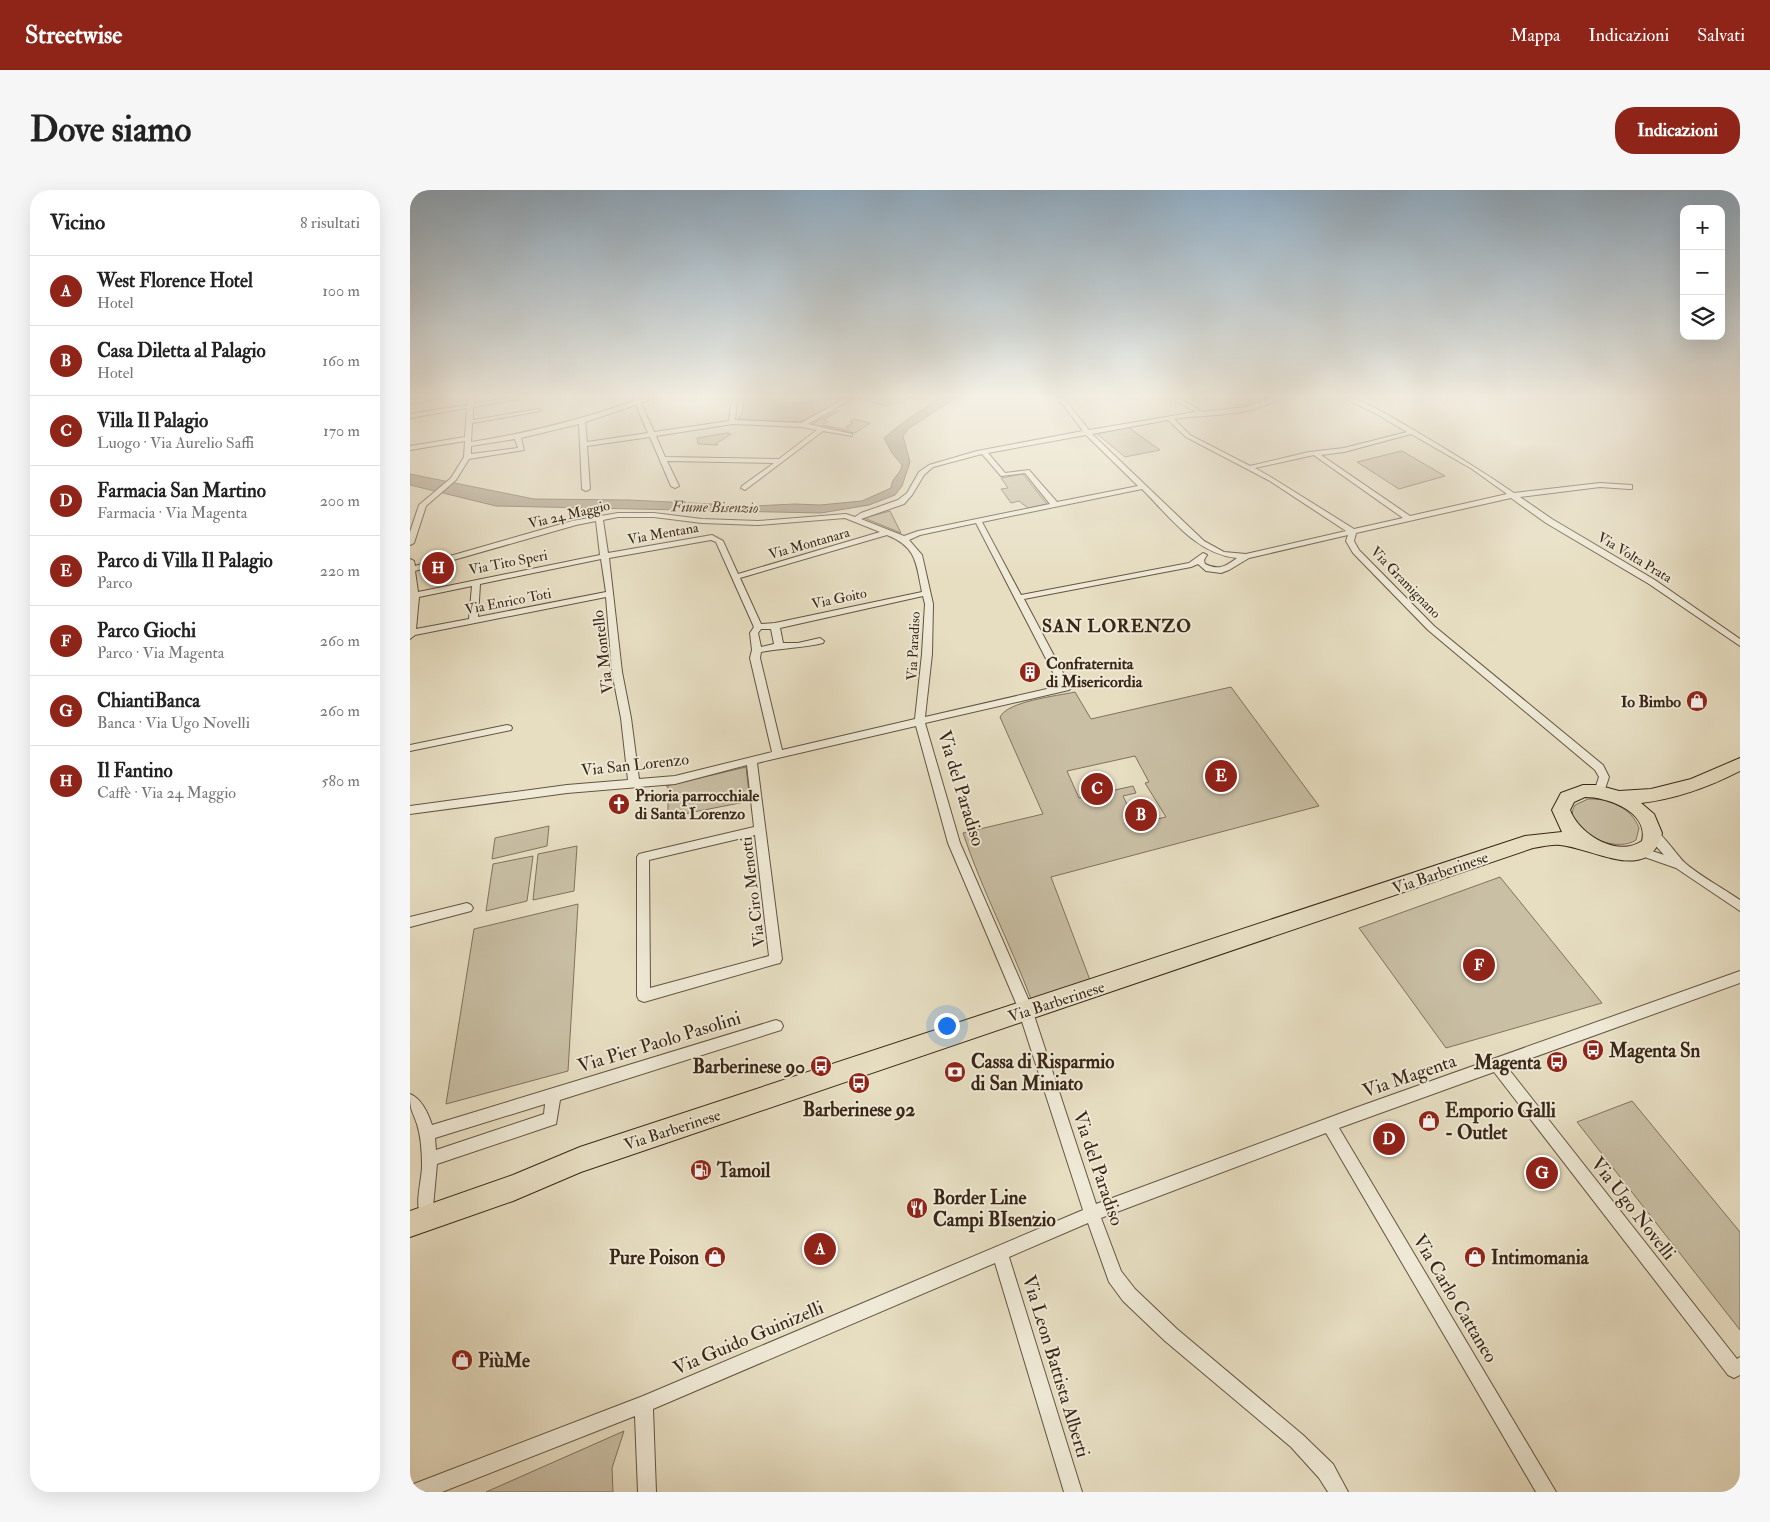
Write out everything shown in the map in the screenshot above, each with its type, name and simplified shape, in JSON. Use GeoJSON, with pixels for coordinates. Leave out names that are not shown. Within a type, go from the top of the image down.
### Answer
{"type":"FeatureCollection","features":[{"type":"Feature","properties":{"kind":"main road","name":"Via Barberinese"},"geometry":{"type":"LineString","coordinates":[[1532,841],[1549,829],[1561,814],[1562,803],[1570,795],[1582,791],[1616,796],[1644,797],[1678,790],[1740,764]]}},
{"type":"Feature","properties":{"kind":"main road","name":"Via Barberinese"},"geometry":{"type":"LineString","coordinates":[[415,1214],[513,1188],[580,1160],[1532,841],[1559,838],[1590,845],[1612,853],[1640,852],[1650,844],[1650,826],[1659,804],[1678,790]]}},
{"type":"Feature","properties":{"kind":"main road","name":"Via Barberinese"},"geometry":{"type":"LineString","coordinates":[[1616,796],[1632,805],[1650,826]]}},
{"type":"Feature","properties":{"kind":"main road","name":"Via Barberinese"},"geometry":{"type":"LineString","coordinates":[[1561,814],[1572,833],[1590,845]]}},
{"type":"Feature","properties":{"kind":"street"},"geometry":{"type":"LineString","coordinates":[[410,541],[423,505],[454,479],[467,458]]}},
{"type":"Feature","properties":{"kind":"street"},"geometry":{"type":"LineString","coordinates":[[584,458],[586,489]]}},
{"type":"Feature","properties":{"kind":"street"},"geometry":{"type":"LineString","coordinates":[[745,488],[783,458]]}},
{"type":"Feature","properties":{"kind":"street"},"geometry":{"type":"LineString","coordinates":[[856,520],[860,515],[889,508],[903,500],[911,493],[921,472],[929,466],[961,458]]}},
{"type":"Feature","properties":{"kind":"street"},"geometry":{"type":"LineString","coordinates":[[989,458],[1003,475],[1027,471],[1056,505]]}},
{"type":"Feature","properties":{"kind":"street"},"geometry":{"type":"LineString","coordinates":[[1113,458],[1200,543],[1210,550],[1233,559],[1234,564]]}},
{"type":"Feature","properties":{"kind":"street"},"geometry":{"type":"LineString","coordinates":[[1229,458],[1272,480],[1353,532]]}},
{"type":"Feature","properties":{"kind":"street"},"geometry":{"type":"LineString","coordinates":[[1248,468],[1293,458]]}},
{"type":"Feature","properties":{"kind":"street"},"geometry":{"type":"LineString","coordinates":[[1321,458],[1409,519]]}},
{"type":"Feature","properties":{"kind":"street","name":"Via Volta Prata"},"geometry":{"type":"LineString","coordinates":[[1457,458],[1514,495],[1549,521],[1657,586],[1740,643]]}},
{"type":"Feature","properties":{"kind":"street"},"geometry":{"type":"LineString","coordinates":[[675,486],[665,459],[779,461]]}},
{"type":"Feature","properties":{"kind":"street"},"geometry":{"type":"LineString","coordinates":[[978,521],[1018,598],[1190,565],[1223,554],[1246,556],[1514,495],[1549,493],[1605,483],[1628,487]]}},
{"type":"Feature","properties":{"kind":"street"},"geometry":{"type":"LineString","coordinates":[[904,539],[918,533],[1143,487]]}},
{"type":"Feature","properties":{"kind":"street","name":"Via 24 Maggio"},"geometry":{"type":"LineString","coordinates":[[410,567],[599,518],[654,515],[744,523],[792,522],[844,516],[856,520]]}},
{"type":"Feature","properties":{"kind":"street","name":"Via Montello"},"geometry":{"type":"LineString","coordinates":[[599,518],[610,594],[617,672],[626,718],[634,782]]}},
{"type":"Feature","properties":{"kind":"street","name":"Via Paradiso"},"geometry":{"type":"LineString","coordinates":[[856,520],[904,539],[918,555],[930,618],[920,722]]}},
{"type":"Feature","properties":{"kind":"street","name":"Via Montanara"},"geometry":{"type":"LineString","coordinates":[[735,577],[889,532]]}},
{"type":"Feature","properties":{"kind":"street","name":"Via Gramignano"},"geometry":{"type":"LineString","coordinates":[[1353,532],[1350,541],[1356,551],[1431,628],[1599,768],[1604,777],[1599,792]]}},
{"type":"Feature","properties":{"kind":"street","name":"Via Mentana"},"geometry":{"type":"LineString","coordinates":[[605,556],[714,538],[719,540],[758,627]]}},
{"type":"Feature","properties":{"kind":"street"},"geometry":{"type":"LineString","coordinates":[[1200,543],[1205,552],[1202,561]]}},
{"type":"Feature","properties":{"kind":"street","name":"Via Tito Speri"},"geometry":{"type":"LineString","coordinates":[[416,594],[605,556]]}},
{"type":"Feature","properties":{"kind":"street"},"geometry":{"type":"LineString","coordinates":[[1202,561],[1220,571],[1228,569],[1246,556]]}},
{"type":"Feature","properties":{"kind":"street"},"geometry":{"type":"LineString","coordinates":[[410,567],[416,594],[410,635]]}},
{"type":"Feature","properties":{"kind":"street"},"geometry":{"type":"LineString","coordinates":[[473,621],[476,583]]}},
{"type":"Feature","properties":{"kind":"street","name":"Via Goito"},"geometry":{"type":"LineString","coordinates":[[758,627],[775,626],[926,593]]}},
{"type":"Feature","properties":{"kind":"street","name":"Via Enrico Toti"},"geometry":{"type":"LineString","coordinates":[[410,635],[610,594]]}},
{"type":"Feature","properties":{"kind":"street","name":"Via San Lorenzo"},"geometry":{"type":"LineString","coordinates":[[410,810],[549,791],[634,782],[675,780],[778,754],[1066,688],[1018,598]]}},
{"type":"Feature","properties":{"kind":"street"},"geometry":{"type":"LineString","coordinates":[[775,626],[779,646]]}},
{"type":"Feature","properties":{"kind":"street"},"geometry":{"type":"LineString","coordinates":[[758,627],[754,633],[757,650],[755,658],[778,754]]}},
{"type":"Feature","properties":{"kind":"street"},"geometry":{"type":"LineString","coordinates":[[757,650],[779,646],[798,646],[820,641]]}},
{"type":"Feature","properties":{"kind":"street","name":"Via del Paradiso"},"geometry":{"type":"LineString","coordinates":[[920,722],[954,844],[1026,1012],[1091,1214],[1114,1276],[1129,1295],[1171,1335],[1297,1441],[1326,1470],[1339,1492]]}},
{"type":"Feature","properties":{"kind":"street"},"geometry":{"type":"LineString","coordinates":[[410,748],[507,728]]}},
{"type":"Feature","properties":{"kind":"street","name":"Via Ciro Menotti"},"geometry":{"type":"LineString","coordinates":[[752,761],[761,830],[776,959],[644,996],[642,857],[761,830]]}},
{"type":"Feature","properties":{"kind":"street"},"geometry":{"type":"LineString","coordinates":[[1650,826],[1671,856],[1693,874]]}},
{"type":"Feature","properties":{"kind":"street"},"geometry":{"type":"LineString","coordinates":[[1640,852],[1667,859],[1740,906]]}},
{"type":"Feature","properties":{"kind":"street"},"geometry":{"type":"LineString","coordinates":[[410,922],[467,908]]}},
{"type":"Feature","properties":{"kind":"street","name":"Via Magenta"},"geometry":{"type":"LineString","coordinates":[[1091,1214],[1329,1125],[1740,977]]}},
{"type":"Feature","properties":{"kind":"street","name":"Via Pier Paolo Pasolini"},"geometry":{"type":"LineString","coordinates":[[426,1134],[776,1026]]}},
{"type":"Feature","properties":{"kind":"street","name":"Via Ugo Novelli"},"geometry":{"type":"LineString","coordinates":[[1497,1065],[1734,1369],[1740,1366]]}},
{"type":"Feature","properties":{"kind":"street"},"geometry":{"type":"LineString","coordinates":[[431,1159],[551,1119],[553,1094]]}},
{"type":"Feature","properties":{"kind":"street"},"geometry":{"type":"LineString","coordinates":[[410,1101],[418,1110],[426,1134],[431,1159],[431,1176],[415,1214]]}},
{"type":"Feature","properties":{"kind":"street","name":"Via Carlo Cattaneo"},"geometry":{"type":"LineString","coordinates":[[1329,1125],[1547,1492]]}},
{"type":"Feature","properties":{"kind":"street","name":"Via Guido Guinizelli"},"geometry":{"type":"LineString","coordinates":[[418,1492],[644,1404],[1091,1214]]}},
{"type":"Feature","properties":{"kind":"street","name":"Via Leon Battista Alberti"},"geometry":{"type":"LineString","coordinates":[[1000,1253],[1073,1492]]}},
{"type":"Feature","properties":{"kind":"street"},"geometry":{"type":"LineString","coordinates":[[644,1404],[647,1492]]}},
{"type":"Feature","properties":{"kind":"shaded area"},"geometry":{"type":"Polygon","coordinates":[[[1374,458],[1414,458],[1445,476],[1399,489],[1357,462],[1374,458]]]}},
{"type":"Feature","properties":{"kind":"shaded area"},"geometry":{"type":"Polygon","coordinates":[[[1023,474],[1047,504],[1028,508],[1019,501],[1011,503],[1001,489],[1008,488],[1001,478],[1023,474]]]}},
{"type":"Feature","properties":{"kind":"shaded area"},"geometry":{"type":"Polygon","coordinates":[[[890,511],[901,533],[864,518],[890,511]]]}},
{"type":"Feature","properties":{"kind":"shaded area"},"geometry":{"type":"Polygon","coordinates":[[[1231,687],[1319,806],[1051,877],[1090,980],[1031,999],[963,833],[1043,814],[1000,717],[1005,711],[1022,703],[1075,692],[1091,719],[1231,687]],[[1135,756],[1067,771],[1079,798],[1133,786],[1136,793],[1123,796],[1136,824],[1166,817],[1145,783],[1149,782],[1135,756]]]}},
{"type":"Feature","properties":{"kind":"shaded area"},"geometry":{"type":"Polygon","coordinates":[[[746,767],[750,801],[668,817],[668,786],[666,786],[746,767]]]}},
{"type":"Feature","properties":{"kind":"shaded area"},"geometry":{"type":"Polygon","coordinates":[[[1588,799],[1611,802],[1625,809],[1639,828],[1636,840],[1627,844],[1604,842],[1582,831],[1575,823],[1572,814],[1575,805],[1588,799]]]}},
{"type":"Feature","properties":{"kind":"shaded area"},"geometry":{"type":"Polygon","coordinates":[[[549,826],[547,846],[492,859],[495,838],[549,826]]]}},
{"type":"Feature","properties":{"kind":"shaded area"},"geometry":{"type":"Polygon","coordinates":[[[577,846],[574,891],[533,900],[538,854],[577,846]]]}},
{"type":"Feature","properties":{"kind":"shaded area"},"geometry":{"type":"Polygon","coordinates":[[[533,856],[527,901],[486,911],[493,864],[533,856]]]}},
{"type":"Feature","properties":{"kind":"shaded area"},"geometry":{"type":"Polygon","coordinates":[[[1500,877],[1602,1003],[1446,1048],[1359,928],[1500,877]]]}},
{"type":"Feature","properties":{"kind":"shaded area"},"geometry":{"type":"Polygon","coordinates":[[[578,904],[568,1071],[446,1104],[474,929],[578,904]]]}},
{"type":"Feature","properties":{"kind":"shaded area"},"geometry":{"type":"Polygon","coordinates":[[[1632,1101],[1740,1232],[1740,1330],[1577,1122],[1632,1101]]]}},
{"type":"Feature","properties":{"kind":"shaded area"},"geometry":{"type":"Polygon","coordinates":[[[624,1431],[612,1468],[613,1492],[486,1492],[624,1431]]]}},
{"type":"Feature","properties":{"kind":"water","name":"Fiume Bisenzio"},"geometry":{"type":"Polygon","coordinates":[[[896,458],[909,458],[910,462],[902,486],[895,495],[869,505],[821,513],[496,506],[410,485],[410,474],[534,499],[629,500],[753,506],[820,505],[862,501],[891,488],[902,465],[896,458]]]}},
{"type":"Feature","properties":{"kind":"place","name":"Il Fantino"},"geometry":{"type":"Point","coordinates":[438,568]}},
{"type":"Feature","properties":{"kind":"place","name":"Confraternita di Misericordia"},"geometry":{"type":"Point","coordinates":[1030,672]}},
{"type":"Feature","properties":{"kind":"place","name":"Io Bimbo"},"geometry":{"type":"Point","coordinates":[1697,701]}},
{"type":"Feature","properties":{"kind":"place","name":"Parco di Villa Il Palagio"},"geometry":{"type":"Point","coordinates":[1221,776]}},
{"type":"Feature","properties":{"kind":"place","name":"Villa Il Palagio"},"geometry":{"type":"Point","coordinates":[1097,789]}},
{"type":"Feature","properties":{"kind":"place","name":"Prioria parrocchiale di Santa Lorenzo"},"geometry":{"type":"Point","coordinates":[619,804]}},
{"type":"Feature","properties":{"kind":"place","name":"Casa Diletta al Palagio"},"geometry":{"type":"Point","coordinates":[1141,815]}},
{"type":"Feature","properties":{"kind":"place","name":"Parco Giochi"},"geometry":{"type":"Point","coordinates":[1479,965]}},
{"type":"Feature","properties":{"kind":"place","name":"Magenta Sn"},"geometry":{"type":"Point","coordinates":[1593,1050]}},
{"type":"Feature","properties":{"kind":"place","name":"Magenta"},"geometry":{"type":"Point","coordinates":[1557,1062]}},
{"type":"Feature","properties":{"kind":"place","name":"Barberinese 90"},"geometry":{"type":"Point","coordinates":[821,1066]}},
{"type":"Feature","properties":{"kind":"place","name":"Cassa di Risparmio di San Miniato"},"geometry":{"type":"Point","coordinates":[955,1072]}},
{"type":"Feature","properties":{"kind":"place","name":"Barberinese 92"},"geometry":{"type":"Point","coordinates":[859,1083]}},
{"type":"Feature","properties":{"kind":"place","name":"Emporio Galli - Outlet"},"geometry":{"type":"Point","coordinates":[1429,1121]}},
{"type":"Feature","properties":{"kind":"place","name":"Farmacia San Martino"},"geometry":{"type":"Point","coordinates":[1389,1139]}},
{"type":"Feature","properties":{"kind":"place","name":"Tamoil"},"geometry":{"type":"Point","coordinates":[701,1170]}},
{"type":"Feature","properties":{"kind":"place","name":"ChiantiBanca"},"geometry":{"type":"Point","coordinates":[1542,1173]}},
{"type":"Feature","properties":{"kind":"place","name":"Border Line Campi BIsenzio"},"geometry":{"type":"Point","coordinates":[917,1208]}},
{"type":"Feature","properties":{"kind":"place","name":"West Florence Hotel"},"geometry":{"type":"Point","coordinates":[820,1249]}},
{"type":"Feature","properties":{"kind":"place","name":"Pure Poison"},"geometry":{"type":"Point","coordinates":[715,1257]}},
{"type":"Feature","properties":{"kind":"place","name":"Intimomania"},"geometry":{"type":"Point","coordinates":[1475,1257]}},
{"type":"Feature","properties":{"kind":"place","name":"PiùMe"},"geometry":{"type":"Point","coordinates":[462,1360]}},
{"type":"Feature","properties":{"kind":"district","name":"SAN LORENZO"},"geometry":{"type":"Point","coordinates":[1117,626]}}]}
